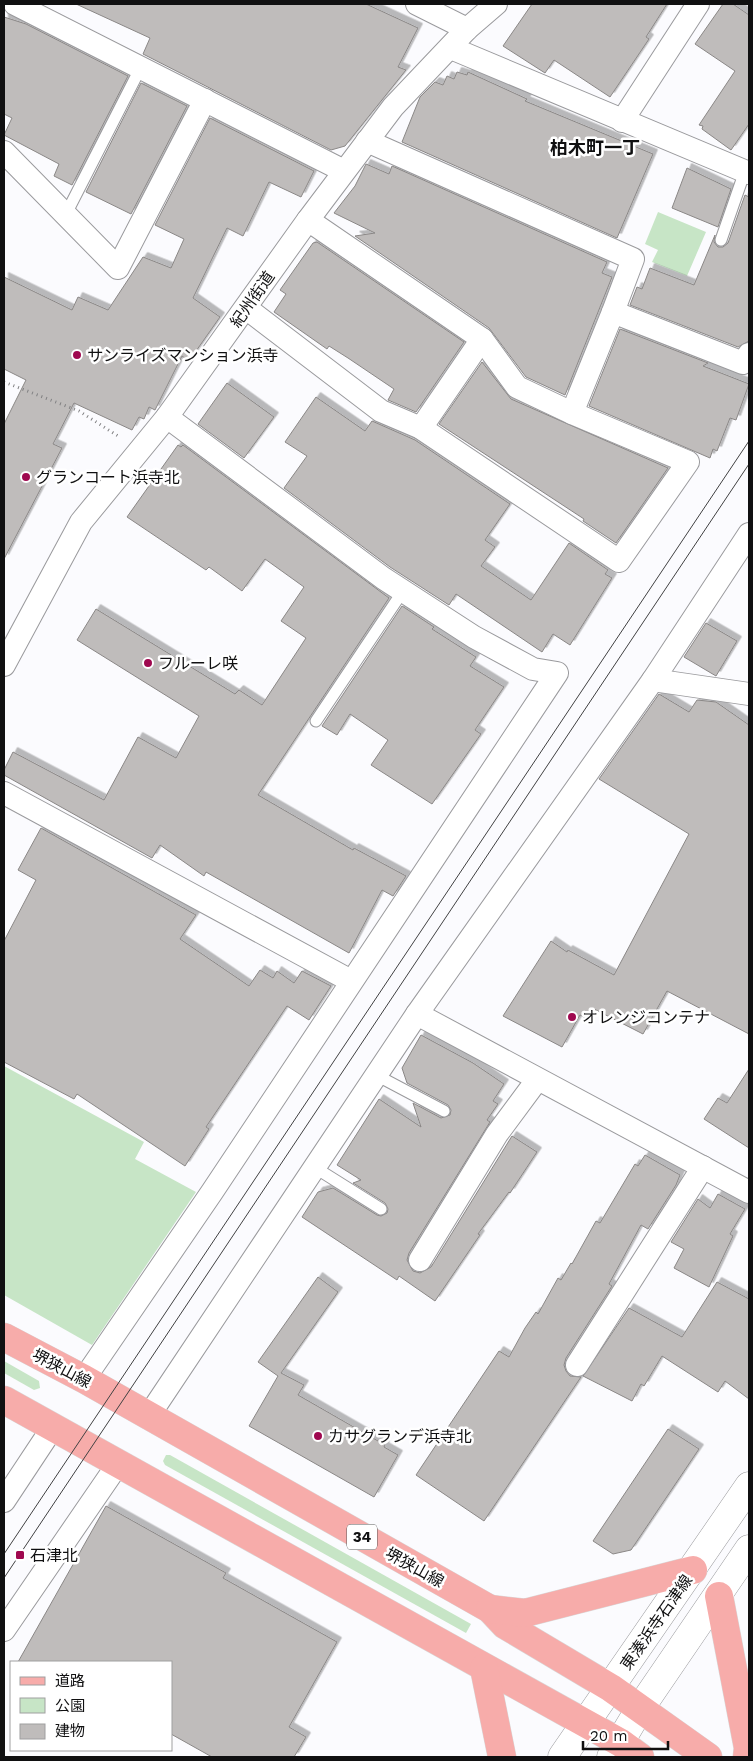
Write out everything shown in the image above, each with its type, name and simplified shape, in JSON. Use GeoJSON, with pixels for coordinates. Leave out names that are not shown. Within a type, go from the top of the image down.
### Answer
{"type":"FeatureCollection","features":[{"type":"Feature","properties":{"kind":"main road","name":"堺狭山線"},"geometry":{"type":"LineString","coordinates":[[4,1337],[84,1379],[148,1417],[490,1609],[505,1625],[611,1688],[639,1710],[708,1757]]}},
{"type":"Feature","properties":{"kind":"main road"},"geometry":{"type":"LineString","coordinates":[[4,1400],[584,1723],[624,1753]]}},
{"type":"Feature","properties":{"kind":"main road"},"geometry":{"type":"LineString","coordinates":[[490,1609],[525,1613],[692,1570]]}},
{"type":"Feature","properties":{"kind":"main road"},"geometry":{"type":"LineString","coordinates":[[718,1596],[748,1748],[747,1757]]}},
{"type":"Feature","properties":{"kind":"main road"},"geometry":{"type":"LineString","coordinates":[[484,1668],[502,1757]]}},
{"type":"Feature","properties":{"kind":"street"},"geometry":{"type":"LineString","coordinates":[[15,4],[344,171]]}},
{"type":"Feature","properties":{"kind":"street"},"geometry":{"type":"LineString","coordinates":[[416,4],[468,29]]}},
{"type":"Feature","properties":{"kind":"street","name":"紀州街道"},"geometry":{"type":"LineString","coordinates":[[4,665],[81,522],[167,417],[308,220],[394,107],[468,29],[496,4]]}},
{"type":"Feature","properties":{"kind":"street"},"geometry":{"type":"LineString","coordinates":[[622,121],[698,4]]}},
{"type":"Feature","properties":{"kind":"street"},"geometry":{"type":"LineString","coordinates":[[451,48],[622,121],[746,167]]}},
{"type":"Feature","properties":{"kind":"street"},"geometry":{"type":"LineString","coordinates":[[4,152],[118,268],[205,100]]}},
{"type":"Feature","properties":{"kind":"street"},"geometry":{"type":"LineString","coordinates":[[367,141],[632,259],[613,312],[572,413]]}},
{"type":"Feature","properties":{"kind":"street"},"geometry":{"type":"LineString","coordinates":[[246,308],[382,411],[421,428],[619,561],[688,462],[572,413],[518,387],[482,339],[308,220]]}},
{"type":"Feature","properties":{"kind":"street"},"geometry":{"type":"LineString","coordinates":[[613,312],[742,363],[749,354]]}},
{"type":"Feature","properties":{"kind":"street"},"geometry":{"type":"LineString","coordinates":[[421,428],[482,339]]}},
{"type":"Feature","properties":{"kind":"street"},"geometry":{"type":"LineString","coordinates":[[84,1379],[212,1192],[557,673],[532,669],[474,637],[403,591],[167,417]]}},
{"type":"Feature","properties":{"kind":"street"},"geometry":{"type":"LineString","coordinates":[[148,1417],[376,1074],[653,680],[749,534]]}},
{"type":"Feature","properties":{"kind":"street"},"geometry":{"type":"LineString","coordinates":[[653,680],[749,694]]}},
{"type":"Feature","properties":{"kind":"street"},"geometry":{"type":"LineString","coordinates":[[4,793],[351,981]]}},
{"type":"Feature","properties":{"kind":"street"},"geometry":{"type":"LineString","coordinates":[[417,1014],[749,1192]]}},
{"type":"Feature","properties":{"kind":"street"},"geometry":{"type":"LineString","coordinates":[[420,1260],[497,1134],[537,1080]]}},
{"type":"Feature","properties":{"kind":"street"},"geometry":{"type":"LineString","coordinates":[[577,1365],[703,1167]]}},
{"type":"Feature","properties":{"kind":"street"},"geometry":{"type":"LineString","coordinates":[[4,1501],[53,1427]]}},
{"type":"Feature","properties":{"kind":"street"},"geometry":{"type":"LineString","coordinates":[[4,1630],[118,1464]]}},
{"type":"Feature","properties":{"kind":"street","name":"東湊浜寺石津線"},"geometry":{"type":"LineString","coordinates":[[562,1757],[749,1486]]}},
{"type":"Feature","properties":{"kind":"street"},"geometry":{"type":"LineString","coordinates":[[624,1753],[639,1710],[749,1549]]}},
{"type":"Feature","properties":{"kind":"lane"},"geometry":{"type":"LineString","coordinates":[[66,214],[140,67]]}},
{"type":"Feature","properties":{"kind":"lane"},"geometry":{"type":"LineString","coordinates":[[721,240],[746,167]]}},
{"type":"Feature","properties":{"kind":"lane"},"geometry":{"type":"LineString","coordinates":[[316,721],[403,591]]}},
{"type":"Feature","properties":{"kind":"lane"},"geometry":{"type":"LineString","coordinates":[[376,1074],[444,1111]]}},
{"type":"Feature","properties":{"kind":"lane"},"geometry":{"type":"LineString","coordinates":[[314,1167],[382,1209]]}},
{"type":"Feature","properties":{"kind":"path"},"geometry":{"type":"LineString","coordinates":[[4,382],[78,411],[141,448]]}},
{"type":"Feature","properties":{"kind":"green space"},"geometry":{"type":"Polygon","coordinates":[[[658,212],[706,232],[687,276],[652,262],[658,250],[645,244],[658,212]]]}},
{"type":"Feature","properties":{"kind":"green space"},"geometry":{"type":"Polygon","coordinates":[[[4,1066],[144,1142],[135,1159],[196,1192],[92,1345],[4,1295],[4,1066]]]}},
{"type":"Feature","properties":{"kind":"green space"},"geometry":{"type":"Polygon","coordinates":[[[4,1361],[39,1381],[40,1388],[34,1390],[4,1373],[4,1361]]]}},
{"type":"Feature","properties":{"kind":"green space"},"geometry":{"type":"Polygon","coordinates":[[[166,1455],[170,1455],[471,1624],[466,1633],[165,1465],[163,1461],[166,1455]]]}},
{"type":"Feature","properties":{"kind":"building"},"geometry":{"type":"Polygon","coordinates":[[[76,4],[366,4],[418,28],[398,67],[406,70],[345,146],[331,150],[143,54],[150,38],[76,4]]]}},
{"type":"Feature","properties":{"kind":"building"},"geometry":{"type":"Polygon","coordinates":[[[532,4],[667,4],[646,37],[649,39],[610,97],[554,60],[545,73],[503,46],[532,4]]]}},
{"type":"Feature","properties":{"kind":"building"},"geometry":{"type":"Polygon","coordinates":[[[723,4],[733,4],[749,15],[749,124],[731,150],[702,129],[703,126],[699,125],[735,71],[695,44],[723,4]]]}},
{"type":"Feature","properties":{"kind":"building"},"geometry":{"type":"Polygon","coordinates":[[[4,17],[26,24],[128,76],[72,185],[54,176],[59,164],[4,135],[12,118],[4,114],[4,17]]]}},
{"type":"Feature","properties":{"kind":"building"},"geometry":{"type":"Polygon","coordinates":[[[457,72],[467,75],[468,72],[527,99],[525,101],[653,154],[617,238],[402,142],[420,97],[435,82],[443,85],[447,76],[454,79],[457,72]]]}},
{"type":"Feature","properties":{"kind":"building"},"geometry":{"type":"Polygon","coordinates":[[[141,83],[187,106],[131,214],[86,192],[141,83]]]}},
{"type":"Feature","properties":{"kind":"building"},"geometry":{"type":"Polygon","coordinates":[[[210,118],[314,171],[301,197],[269,182],[243,236],[227,228],[193,298],[220,317],[189,361],[182,356],[155,410],[149,407],[144,419],[139,417],[132,430],[74,403],[53,444],[62,448],[4,559],[4,424],[26,380],[4,369],[4,277],[72,310],[78,297],[108,310],[143,257],[171,268],[184,239],[155,225],[210,118]]]}},
{"type":"Feature","properties":{"kind":"building"},"geometry":{"type":"Polygon","coordinates":[[[366,164],[389,174],[392,166],[607,262],[602,273],[612,277],[565,395],[526,377],[489,328],[355,236],[375,233],[334,213],[355,186],[366,164]]]}},
{"type":"Feature","properties":{"kind":"building"},"geometry":{"type":"Polygon","coordinates":[[[687,168],[731,189],[718,227],[672,208],[687,168]]]}},
{"type":"Feature","properties":{"kind":"building"},"geometry":{"type":"Polygon","coordinates":[[[745,195],[749,197],[749,341],[738,347],[630,305],[637,287],[642,289],[650,268],[694,285],[715,235],[714,242],[718,247],[723,247],[728,243],[745,195]]]}},
{"type":"Feature","properties":{"kind":"building"},"geometry":{"type":"Polygon","coordinates":[[[317,242],[464,342],[416,412],[388,400],[394,389],[329,346],[327,349],[274,312],[286,294],[280,290],[313,243],[317,242]]]}},
{"type":"Feature","properties":{"kind":"building"},"geometry":{"type":"Polygon","coordinates":[[[620,329],[708,363],[703,366],[749,384],[736,420],[730,418],[717,451],[713,449],[710,458],[589,406],[620,329]]]}},
{"type":"Feature","properties":{"kind":"building"},"geometry":{"type":"Polygon","coordinates":[[[482,362],[511,399],[668,468],[616,543],[583,521],[584,519],[439,424],[482,362]]]}},
{"type":"Feature","properties":{"kind":"building"},"geometry":{"type":"Polygon","coordinates":[[[227,383],[274,417],[244,458],[198,424],[227,383]]]}},
{"type":"Feature","properties":{"kind":"building"},"geometry":{"type":"Polygon","coordinates":[[[316,397],[365,431],[372,421],[415,440],[510,504],[485,540],[495,547],[481,566],[531,600],[569,543],[608,570],[605,574],[612,578],[570,645],[553,634],[542,652],[456,594],[449,605],[390,567],[284,488],[307,456],[285,442],[316,397]]]}},
{"type":"Feature","properties":{"kind":"building"},"geometry":{"type":"Polygon","coordinates":[[[178,445],[181,447],[183,445],[389,598],[258,795],[353,850],[354,848],[406,876],[393,896],[382,890],[349,953],[206,872],[204,876],[160,845],[152,858],[4,775],[4,770],[13,752],[104,800],[138,737],[176,758],[199,716],[77,640],[96,609],[235,694],[239,690],[262,705],[306,638],[281,621],[304,587],[265,559],[242,591],[209,567],[206,570],[127,517],[178,445]]]}},
{"type":"Feature","properties":{"kind":"building"},"geometry":{"type":"Polygon","coordinates":[[[402,606],[434,627],[432,629],[476,657],[470,666],[504,687],[475,730],[481,734],[432,804],[371,765],[388,740],[350,714],[337,735],[322,726],[402,606]]]}},
{"type":"Feature","properties":{"kind":"building"},"geometry":{"type":"Polygon","coordinates":[[[706,623],[737,641],[716,676],[684,657],[706,623]]]}},
{"type":"Feature","properties":{"kind":"building"},"geometry":{"type":"Polygon","coordinates":[[[659,694],[689,712],[697,700],[716,702],[749,725],[749,1034],[667,991],[643,1034],[594,1009],[588,1019],[580,1015],[562,1047],[503,1016],[551,941],[567,952],[568,950],[614,975],[689,834],[599,779],[659,694]]]}},
{"type":"Feature","properties":{"kind":"building"},"geometry":{"type":"Polygon","coordinates":[[[41,828],[196,915],[180,939],[249,986],[260,970],[273,978],[277,971],[294,983],[302,971],[331,986],[309,1020],[287,1006],[206,1127],[209,1129],[185,1166],[77,1094],[74,1099],[4,1062],[4,941],[36,880],[18,870],[41,828]]]}},
{"type":"Feature","properties":{"kind":"building"},"geometry":{"type":"Polygon","coordinates":[[[421,1035],[473,1063],[504,1084],[493,1101],[498,1104],[487,1120],[490,1122],[409,1253],[407,1260],[413,1271],[420,1273],[431,1267],[512,1136],[537,1152],[510,1193],[478,1234],[480,1235],[435,1301],[399,1276],[397,1280],[302,1217],[318,1192],[333,1188],[377,1215],[381,1216],[387,1213],[388,1209],[385,1203],[353,1183],[361,1180],[337,1165],[379,1099],[421,1127],[413,1103],[441,1118],[450,1115],[451,1110],[448,1105],[407,1083],[402,1068],[421,1035]]]}},
{"type":"Feature","properties":{"kind":"building"},"geometry":{"type":"Polygon","coordinates":[[[749,1069],[749,1148],[704,1119],[718,1098],[727,1103],[749,1069]]]}},
{"type":"Feature","properties":{"kind":"building"},"geometry":{"type":"Polygon","coordinates":[[[645,1155],[680,1175],[676,1185],[648,1229],[641,1225],[609,1284],[612,1286],[566,1358],[564,1365],[566,1371],[570,1376],[581,1377],[484,1521],[416,1475],[499,1351],[509,1357],[525,1328],[536,1312],[538,1314],[558,1278],[561,1280],[572,1264],[596,1221],[600,1223],[635,1164],[638,1166],[645,1155]]]}},
{"type":"Feature","properties":{"kind":"building"},"geometry":{"type":"Polygon","coordinates":[[[718,1194],[745,1209],[730,1234],[733,1236],[709,1287],[674,1268],[684,1249],[671,1242],[698,1199],[710,1208],[718,1194]]]}},
{"type":"Feature","properties":{"kind":"building","name":"カサグランデ浜寺北"},"geometry":{"type":"Polygon","coordinates":[[[318,1277],[338,1292],[281,1373],[304,1385],[298,1395],[385,1445],[384,1447],[398,1455],[374,1497],[249,1426],[278,1376],[258,1362],[318,1277]]]}},
{"type":"Feature","properties":{"kind":"building"},"geometry":{"type":"Polygon","coordinates":[[[717,1282],[749,1299],[749,1399],[725,1381],[718,1392],[662,1356],[644,1386],[641,1384],[632,1401],[583,1376],[629,1308],[682,1337],[717,1282]]]}},
{"type":"Feature","properties":{"kind":"building"},"geometry":{"type":"Polygon","coordinates":[[[668,1429],[699,1449],[631,1550],[613,1554],[593,1541],[668,1429]]]}},
{"type":"Feature","properties":{"kind":"building"},"geometry":{"type":"Polygon","coordinates":[[[106,1506],[226,1573],[223,1578],[337,1642],[289,1727],[306,1737],[294,1757],[212,1757],[172,1735],[172,1661],[19,1661],[106,1506]]]}},
{"type":"Feature","properties":{"kind":"tram line"},"geometry":{"type":"LineString","coordinates":[[4,1554],[749,441]]}},
{"type":"Feature","properties":{"kind":"tram line"},"geometry":{"type":"LineString","coordinates":[[4,1578],[749,464]]}},
{"type":"Feature","properties":{"kind":"place","name":"サンライズマンション浜寺"},"geometry":{"type":"Point","coordinates":[77,355]}},
{"type":"Feature","properties":{"kind":"place","name":"グランコート浜寺北"},"geometry":{"type":"Point","coordinates":[26,477]}},
{"type":"Feature","properties":{"kind":"place","name":"フルーレ咲"},"geometry":{"type":"Point","coordinates":[148,663]}},
{"type":"Feature","properties":{"kind":"place","name":"オレンジコンテナ"},"geometry":{"type":"Point","coordinates":[572,1017]}},
{"type":"Feature","properties":{"kind":"place","name":"カサグランデ浜寺北"},"geometry":{"type":"Point","coordinates":[318,1436]}},
{"type":"Feature","properties":{"kind":"place","name":"石津北"},"geometry":{"type":"Point","coordinates":[20,1555]}},
{"type":"Feature","properties":{"kind":"district","name":"柏木町一丁"},"geometry":{"type":"Point","coordinates":[595,148]}}]}
